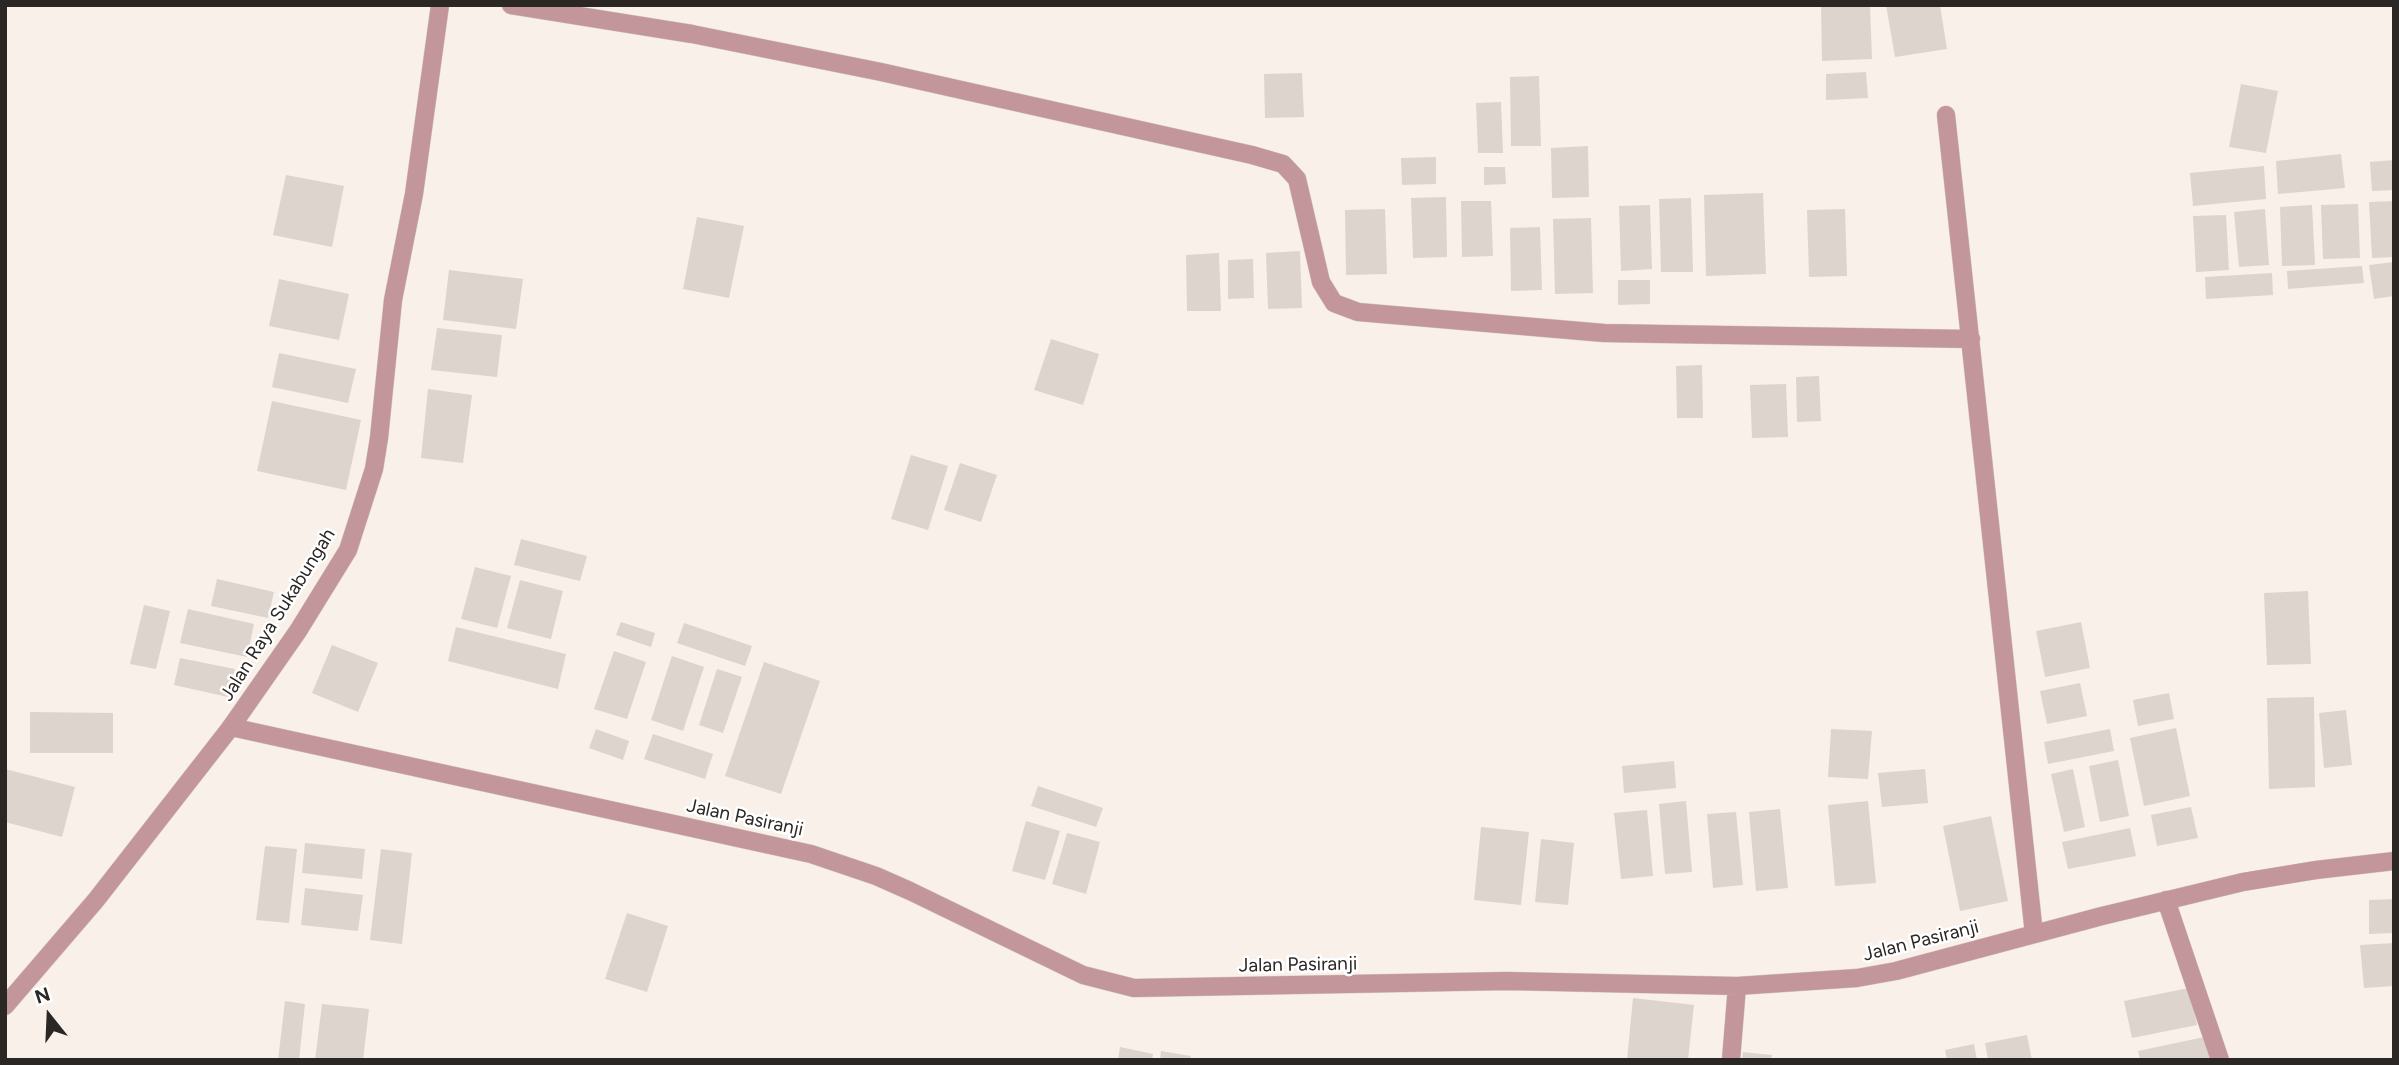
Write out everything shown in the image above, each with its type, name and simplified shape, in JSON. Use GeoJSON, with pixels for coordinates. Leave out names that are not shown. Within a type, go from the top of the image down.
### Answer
{"type":"FeatureCollection","features":[{"type":"Feature","properties":{"kind":"street","name":"Jalan Raya Sukabungah"},"geometry":{"type":"LineString","coordinates":[[5,1006],[96,900],[232,727],[298,631],[348,550],[374,469],[393,300],[414,194],[440,5]]}},
{"type":"Feature","properties":{"kind":"street"},"geometry":{"type":"LineString","coordinates":[[511,5],[692,34],[881,72],[1283,164],[1297,179],[1321,282],[1334,303],[1358,313],[1604,332],[1971,339]]}},
{"type":"Feature","properties":{"kind":"street"},"geometry":{"type":"LineString","coordinates":[[1946,115],[2034,934]]}},
{"type":"Feature","properties":{"kind":"street","name":"Jalan Pasiranji"},"geometry":{"type":"LineString","coordinates":[[232,727],[811,854],[911,891],[1083,975],[1134,988],[1507,981],[1737,986],[1857,978],[1896,971],[2243,882],[2394,861]]}},
{"type":"Feature","properties":{"kind":"street"},"geometry":{"type":"LineString","coordinates":[[2166,900],[2220,1060]]}},
{"type":"Feature","properties":{"kind":"street"},"geometry":{"type":"LineString","coordinates":[[1731,1060],[1737,986]]}},
{"type":"Feature","properties":{"kind":"building"},"geometry":{"type":"Polygon","coordinates":[[[1821,5],[1870,5],[1872,59],[1822,61],[1821,5]]]}},
{"type":"Feature","properties":{"kind":"building"},"geometry":{"type":"Polygon","coordinates":[[[1886,5],[1940,5],[1947,49],[1895,57],[1886,5]]]}},
{"type":"Feature","properties":{"kind":"building"},"geometry":{"type":"Polygon","coordinates":[[[1866,72],[1868,98],[1826,100],[1826,74],[1866,72]]]}},
{"type":"Feature","properties":{"kind":"building"},"geometry":{"type":"Polygon","coordinates":[[[1302,73],[1304,117],[1265,118],[1264,74],[1302,73]]]}},
{"type":"Feature","properties":{"kind":"building"},"geometry":{"type":"Polygon","coordinates":[[[1539,76],[1541,146],[1511,146],[1510,77],[1539,76]]]}},
{"type":"Feature","properties":{"kind":"building"},"geometry":{"type":"Polygon","coordinates":[[[2241,84],[2278,91],[2266,153],[2229,147],[2241,84]]]}},
{"type":"Feature","properties":{"kind":"building"},"geometry":{"type":"Polygon","coordinates":[[[1501,102],[1503,153],[1478,153],[1476,103],[1501,102]]]}},
{"type":"Feature","properties":{"kind":"building"},"geometry":{"type":"Polygon","coordinates":[[[1588,146],[1589,197],[1552,198],[1551,148],[1588,146]]]}},
{"type":"Feature","properties":{"kind":"building"},"geometry":{"type":"Polygon","coordinates":[[[2341,154],[2345,188],[2278,194],[2276,161],[2341,154]]]}},
{"type":"Feature","properties":{"kind":"building"},"geometry":{"type":"Polygon","coordinates":[[[1436,157],[1436,184],[1402,185],[1401,158],[1436,157]]]}},
{"type":"Feature","properties":{"kind":"building"},"geometry":{"type":"Polygon","coordinates":[[[2394,160],[2394,190],[2372,191],[2370,162],[2394,160]]]}},
{"type":"Feature","properties":{"kind":"building"},"geometry":{"type":"Polygon","coordinates":[[[2264,166],[2266,199],[2193,206],[2190,173],[2264,166]]]}},
{"type":"Feature","properties":{"kind":"building"},"geometry":{"type":"Polygon","coordinates":[[[1484,167],[1505,167],[1506,184],[1484,185],[1484,167]]]}},
{"type":"Feature","properties":{"kind":"building"},"geometry":{"type":"Polygon","coordinates":[[[286,175],[344,186],[332,247],[273,235],[286,175]]]}},
{"type":"Feature","properties":{"kind":"building"},"geometry":{"type":"Polygon","coordinates":[[[1763,193],[1766,274],[1706,276],[1704,195],[1763,193]]]}},
{"type":"Feature","properties":{"kind":"building"},"geometry":{"type":"Polygon","coordinates":[[[1446,197],[1447,257],[1413,258],[1411,198],[1446,197]]]}},
{"type":"Feature","properties":{"kind":"building"},"geometry":{"type":"Polygon","coordinates":[[[1691,198],[1693,272],[1661,272],[1659,199],[1691,198]]]}},
{"type":"Feature","properties":{"kind":"building"},"geometry":{"type":"Polygon","coordinates":[[[1461,201],[1491,201],[1493,256],[1462,257],[1461,201]]]}},
{"type":"Feature","properties":{"kind":"building"},"geometry":{"type":"Polygon","coordinates":[[[2394,201],[2394,257],[2372,258],[2369,202],[2394,201]]]}},
{"type":"Feature","properties":{"kind":"building"},"geometry":{"type":"Polygon","coordinates":[[[2358,204],[2360,258],[2323,259],[2321,205],[2358,204]]]}},
{"type":"Feature","properties":{"kind":"building"},"geometry":{"type":"Polygon","coordinates":[[[1650,205],[1652,269],[1621,271],[1619,206],[1650,205]]]}},
{"type":"Feature","properties":{"kind":"building"},"geometry":{"type":"Polygon","coordinates":[[[2312,205],[2315,265],[2282,266],[2280,207],[2312,205]]]}},
{"type":"Feature","properties":{"kind":"building"},"geometry":{"type":"Polygon","coordinates":[[[1385,209],[1387,274],[1346,275],[1345,210],[1385,209]]]}},
{"type":"Feature","properties":{"kind":"building"},"geometry":{"type":"Polygon","coordinates":[[[1845,209],[1847,276],[1809,277],[1807,210],[1845,209]]]}},
{"type":"Feature","properties":{"kind":"building"},"geometry":{"type":"Polygon","coordinates":[[[2265,209],[2269,265],[2239,267],[2234,212],[2265,209]]]}},
{"type":"Feature","properties":{"kind":"building"},"geometry":{"type":"Polygon","coordinates":[[[2226,215],[2229,270],[2196,272],[2193,216],[2226,215]]]}},
{"type":"Feature","properties":{"kind":"building"},"geometry":{"type":"Polygon","coordinates":[[[697,217],[744,226],[729,298],[683,289],[697,217]]]}},
{"type":"Feature","properties":{"kind":"building"},"geometry":{"type":"Polygon","coordinates":[[[1591,218],[1593,293],[1555,294],[1553,219],[1591,218]]]}},
{"type":"Feature","properties":{"kind":"building"},"geometry":{"type":"Polygon","coordinates":[[[1540,227],[1542,290],[1511,291],[1510,228],[1540,227]]]}},
{"type":"Feature","properties":{"kind":"building"},"geometry":{"type":"Polygon","coordinates":[[[1300,251],[1302,308],[1268,309],[1266,253],[1300,251]]]}},
{"type":"Feature","properties":{"kind":"building"},"geometry":{"type":"Polygon","coordinates":[[[1219,253],[1221,311],[1187,311],[1186,255],[1219,253]]]}},
{"type":"Feature","properties":{"kind":"building"},"geometry":{"type":"Polygon","coordinates":[[[1253,259],[1254,298],[1228,299],[1228,260],[1253,259]]]}},
{"type":"Feature","properties":{"kind":"building"},"geometry":{"type":"Polygon","coordinates":[[[2394,262],[2394,296],[2374,299],[2369,265],[2394,262]]]}},
{"type":"Feature","properties":{"kind":"building"},"geometry":{"type":"Polygon","coordinates":[[[2362,266],[2364,283],[2288,289],[2287,271],[2362,266]]]}},
{"type":"Feature","properties":{"kind":"building"},"geometry":{"type":"Polygon","coordinates":[[[449,270],[523,279],[516,329],[443,320],[449,270]]]}},
{"type":"Feature","properties":{"kind":"building"},"geometry":{"type":"Polygon","coordinates":[[[2272,273],[2273,295],[2206,299],[2205,277],[2272,273]]]}},
{"type":"Feature","properties":{"kind":"building"},"geometry":{"type":"Polygon","coordinates":[[[279,279],[349,294],[339,340],[269,326],[279,279]]]}},
{"type":"Feature","properties":{"kind":"building"},"geometry":{"type":"Polygon","coordinates":[[[1618,280],[1650,280],[1650,304],[1618,305],[1618,280]]]}},
{"type":"Feature","properties":{"kind":"building"},"geometry":{"type":"Polygon","coordinates":[[[437,328],[502,335],[497,377],[431,370],[437,328]]]}},
{"type":"Feature","properties":{"kind":"building"},"geometry":{"type":"Polygon","coordinates":[[[1051,339],[1099,354],[1083,405],[1034,390],[1051,339]]]}},
{"type":"Feature","properties":{"kind":"building"},"geometry":{"type":"Polygon","coordinates":[[[279,353],[356,369],[348,403],[272,387],[279,353]]]}},
{"type":"Feature","properties":{"kind":"building"},"geometry":{"type":"Polygon","coordinates":[[[1702,365],[1703,418],[1677,418],[1676,366],[1702,365]]]}},
{"type":"Feature","properties":{"kind":"building"},"geometry":{"type":"Polygon","coordinates":[[[1819,376],[1821,421],[1797,422],[1796,377],[1819,376]]]}},
{"type":"Feature","properties":{"kind":"building"},"geometry":{"type":"Polygon","coordinates":[[[1786,384],[1788,437],[1752,438],[1750,385],[1786,384]]]}},
{"type":"Feature","properties":{"kind":"building"},"geometry":{"type":"Polygon","coordinates":[[[428,389],[472,395],[463,463],[421,458],[428,389]]]}},
{"type":"Feature","properties":{"kind":"building"},"geometry":{"type":"Polygon","coordinates":[[[272,401],[361,420],[346,490],[257,471],[272,401]]]}},
{"type":"Feature","properties":{"kind":"building"},"geometry":{"type":"Polygon","coordinates":[[[911,455],[948,466],[928,530],[891,519],[911,455]]]}},
{"type":"Feature","properties":{"kind":"building"},"geometry":{"type":"Polygon","coordinates":[[[960,463],[997,475],[981,522],[944,510],[960,463]]]}},
{"type":"Feature","properties":{"kind":"building"},"geometry":{"type":"Polygon","coordinates":[[[521,539],[587,556],[580,581],[514,565],[521,539]]]}},
{"type":"Feature","properties":{"kind":"building"},"geometry":{"type":"Polygon","coordinates":[[[475,567],[511,576],[497,628],[461,619],[475,567]]]}},
{"type":"Feature","properties":{"kind":"building"},"geometry":{"type":"Polygon","coordinates":[[[217,579],[274,592],[268,618],[211,606],[217,579]]]}},
{"type":"Feature","properties":{"kind":"building"},"geometry":{"type":"Polygon","coordinates":[[[520,580],[563,591],[551,639],[507,628],[520,580]]]}},
{"type":"Feature","properties":{"kind":"building"},"geometry":{"type":"Polygon","coordinates":[[[2308,591],[2311,664],[2267,665],[2264,593],[2308,591]]]}},
{"type":"Feature","properties":{"kind":"building"},"geometry":{"type":"Polygon","coordinates":[[[144,605],[170,611],[156,669],[130,664],[144,605]]]}},
{"type":"Feature","properties":{"kind":"building"},"geometry":{"type":"Polygon","coordinates":[[[188,609],[254,624],[247,657],[180,643],[188,609]]]}},
{"type":"Feature","properties":{"kind":"building"},"geometry":{"type":"Polygon","coordinates":[[[621,622],[655,633],[651,647],[616,635],[621,622]]]}},
{"type":"Feature","properties":{"kind":"building"},"geometry":{"type":"Polygon","coordinates":[[[2081,622],[2090,668],[2045,677],[2036,631],[2081,622]]]}},
{"type":"Feature","properties":{"kind":"building"},"geometry":{"type":"Polygon","coordinates":[[[684,623],[752,646],[745,666],[677,643],[684,623]]]}},
{"type":"Feature","properties":{"kind":"building"},"geometry":{"type":"Polygon","coordinates":[[[456,627],[566,654],[558,689],[448,661],[456,627]]]}},
{"type":"Feature","properties":{"kind":"building"},"geometry":{"type":"Polygon","coordinates":[[[332,645],[378,663],[358,712],[312,693],[332,645]]]}},
{"type":"Feature","properties":{"kind":"building"},"geometry":{"type":"Polygon","coordinates":[[[614,651],[646,662],[627,719],[594,709],[614,651]]]}},
{"type":"Feature","properties":{"kind":"building"},"geometry":{"type":"Polygon","coordinates":[[[672,656],[704,667],[683,731],[651,720],[672,656]]]}},
{"type":"Feature","properties":{"kind":"building"},"geometry":{"type":"Polygon","coordinates":[[[180,658],[235,669],[228,697],[174,685],[180,658]]]}},
{"type":"Feature","properties":{"kind":"building"},"geometry":{"type":"Polygon","coordinates":[[[764,662],[820,681],[781,794],[725,776],[764,662]]]}},
{"type":"Feature","properties":{"kind":"building"},"geometry":{"type":"Polygon","coordinates":[[[717,669],[742,677],[723,733],[699,725],[717,669]]]}},
{"type":"Feature","properties":{"kind":"building"},"geometry":{"type":"Polygon","coordinates":[[[2080,683],[2087,716],[2047,724],[2040,691],[2080,683]]]}},
{"type":"Feature","properties":{"kind":"building"},"geometry":{"type":"Polygon","coordinates":[[[2169,693],[2174,719],[2138,726],[2133,700],[2169,693]]]}},
{"type":"Feature","properties":{"kind":"building"},"geometry":{"type":"Polygon","coordinates":[[[2314,697],[2315,787],[2269,789],[2267,698],[2314,697]]]}},
{"type":"Feature","properties":{"kind":"building"},"geometry":{"type":"Polygon","coordinates":[[[2346,710],[2352,765],[2324,768],[2319,713],[2346,710]]]}},
{"type":"Feature","properties":{"kind":"building"},"geometry":{"type":"Polygon","coordinates":[[[30,712],[113,713],[113,753],[30,753],[30,712]]]}},
{"type":"Feature","properties":{"kind":"building"},"geometry":{"type":"Polygon","coordinates":[[[2176,728],[2190,796],[2144,806],[2130,738],[2176,728]]]}},
{"type":"Feature","properties":{"kind":"building"},"geometry":{"type":"Polygon","coordinates":[[[596,729],[629,741],[623,760],[589,748],[596,729]]]}},
{"type":"Feature","properties":{"kind":"building"},"geometry":{"type":"Polygon","coordinates":[[[1831,729],[1872,731],[1868,779],[1828,777],[1831,729]]]}},
{"type":"Feature","properties":{"kind":"building"},"geometry":{"type":"Polygon","coordinates":[[[2110,729],[2114,751],[2048,764],[2044,742],[2110,729]]]}},
{"type":"Feature","properties":{"kind":"building"},"geometry":{"type":"Polygon","coordinates":[[[653,734],[713,754],[705,779],[644,759],[653,734]]]}},
{"type":"Feature","properties":{"kind":"building"},"geometry":{"type":"Polygon","coordinates":[[[2118,760],[2129,816],[2100,822],[2089,766],[2118,760]]]}},
{"type":"Feature","properties":{"kind":"building"},"geometry":{"type":"Polygon","coordinates":[[[1674,761],[1676,788],[1624,793],[1622,766],[1674,761]]]}},
{"type":"Feature","properties":{"kind":"building"},"geometry":{"type":"Polygon","coordinates":[[[5,769],[75,787],[62,837],[5,822],[5,769]]]}},
{"type":"Feature","properties":{"kind":"building"},"geometry":{"type":"Polygon","coordinates":[[[1925,769],[1928,803],[1882,807],[1878,773],[1925,769]]]}},
{"type":"Feature","properties":{"kind":"building"},"geometry":{"type":"Polygon","coordinates":[[[2073,769],[2085,827],[2064,832],[2051,774],[2073,769]]]}},
{"type":"Feature","properties":{"kind":"building"},"geometry":{"type":"Polygon","coordinates":[[[1038,786],[1103,808],[1096,827],[1031,806],[1038,786]]]}},
{"type":"Feature","properties":{"kind":"building"},"geometry":{"type":"Polygon","coordinates":[[[1686,801],[1692,872],[1665,874],[1659,804],[1686,801]]]}},
{"type":"Feature","properties":{"kind":"building"},"geometry":{"type":"Polygon","coordinates":[[[1868,801],[1876,883],[1835,886],[1828,805],[1868,801]]]}},
{"type":"Feature","properties":{"kind":"building"},"geometry":{"type":"Polygon","coordinates":[[[2191,807],[2198,838],[2157,846],[2151,815],[2191,807]]]}},
{"type":"Feature","properties":{"kind":"building"},"geometry":{"type":"Polygon","coordinates":[[[1780,809],[1788,888],[1756,891],[1749,812],[1780,809]]]}},
{"type":"Feature","properties":{"kind":"building"},"geometry":{"type":"Polygon","coordinates":[[[1647,810],[1653,876],[1621,879],[1614,813],[1647,810]]]}},
{"type":"Feature","properties":{"kind":"building"},"geometry":{"type":"Polygon","coordinates":[[[1736,812],[1743,885],[1713,888],[1707,814],[1736,812]]]}},
{"type":"Feature","properties":{"kind":"building"},"geometry":{"type":"Polygon","coordinates":[[[1991,816],[2008,901],[1960,911],[1943,826],[1991,816]]]}},
{"type":"Feature","properties":{"kind":"building"},"geometry":{"type":"Polygon","coordinates":[[[1026,821],[1060,831],[1045,880],[1012,871],[1026,821]]]}},
{"type":"Feature","properties":{"kind":"building"},"geometry":{"type":"Polygon","coordinates":[[[1481,827],[1529,832],[1521,905],[1474,900],[1481,827]]]}},
{"type":"Feature","properties":{"kind":"building"},"geometry":{"type":"Polygon","coordinates":[[[2130,828],[2136,856],[2068,869],[2062,842],[2130,828]]]}},
{"type":"Feature","properties":{"kind":"building"},"geometry":{"type":"Polygon","coordinates":[[[1067,833],[1100,842],[1086,894],[1052,884],[1067,833]]]}},
{"type":"Feature","properties":{"kind":"building"},"geometry":{"type":"Polygon","coordinates":[[[1541,839],[1574,843],[1568,905],[1535,902],[1541,839]]]}},
{"type":"Feature","properties":{"kind":"building"},"geometry":{"type":"Polygon","coordinates":[[[305,843],[365,849],[362,879],[302,873],[305,843]]]}},
{"type":"Feature","properties":{"kind":"building"},"geometry":{"type":"Polygon","coordinates":[[[265,846],[297,849],[289,923],[256,920],[265,846]]]}},
{"type":"Feature","properties":{"kind":"building"},"geometry":{"type":"Polygon","coordinates":[[[381,849],[412,853],[402,944],[370,940],[381,849]]]}},
{"type":"Feature","properties":{"kind":"building"},"geometry":{"type":"Polygon","coordinates":[[[305,888],[363,895],[358,931],[301,925],[305,888]]]}},
{"type":"Feature","properties":{"kind":"building"},"geometry":{"type":"Polygon","coordinates":[[[2394,899],[2394,933],[2369,934],[2369,900],[2394,899]]]}},
{"type":"Feature","properties":{"kind":"building"},"geometry":{"type":"Polygon","coordinates":[[[627,913],[668,926],[647,992],[605,979],[627,913]]]}},
{"type":"Feature","properties":{"kind":"building"},"geometry":{"type":"Polygon","coordinates":[[[2394,943],[2394,986],[2364,988],[2360,945],[2394,943]]]}},
{"type":"Feature","properties":{"kind":"building"},"geometry":{"type":"Polygon","coordinates":[[[2189,988],[2197,1025],[2132,1038],[2124,1001],[2189,988]]]}},
{"type":"Feature","properties":{"kind":"building"},"geometry":{"type":"Polygon","coordinates":[[[1633,998],[1694,1005],[1688,1060],[1627,1060],[1633,998]]]}},
{"type":"Feature","properties":{"kind":"building"},"geometry":{"type":"Polygon","coordinates":[[[285,1001],[305,1004],[299,1060],[278,1060],[285,1001]]]}},
{"type":"Feature","properties":{"kind":"building"},"geometry":{"type":"Polygon","coordinates":[[[322,1004],[369,1009],[363,1060],[315,1060],[322,1004]]]}},
{"type":"Feature","properties":{"kind":"building"},"geometry":{"type":"Polygon","coordinates":[[[2027,1035],[2032,1060],[1988,1060],[1985,1043],[2027,1035]]]}},
{"type":"Feature","properties":{"kind":"building"},"geometry":{"type":"Polygon","coordinates":[[[2209,1036],[2213,1060],[2140,1060],[2138,1051],[2209,1036]]]}},
{"type":"Feature","properties":{"kind":"building"},"geometry":{"type":"Polygon","coordinates":[[[1974,1044],[1977,1060],[1947,1060],[1945,1050],[1974,1044]]]}},
{"type":"Feature","properties":{"kind":"building"},"geometry":{"type":"Polygon","coordinates":[[[1120,1047],[1153,1054],[1152,1060],[1118,1060],[1120,1047]]]}},
{"type":"Feature","properties":{"kind":"building"},"geometry":{"type":"Polygon","coordinates":[[[1161,1051],[1191,1056],[1190,1060],[1160,1060],[1161,1051]]]}},
{"type":"Feature","properties":{"kind":"building"},"geometry":{"type":"Polygon","coordinates":[[[1743,1052],[1772,1055],[1771,1060],[1742,1060],[1743,1052]]]}}]}
